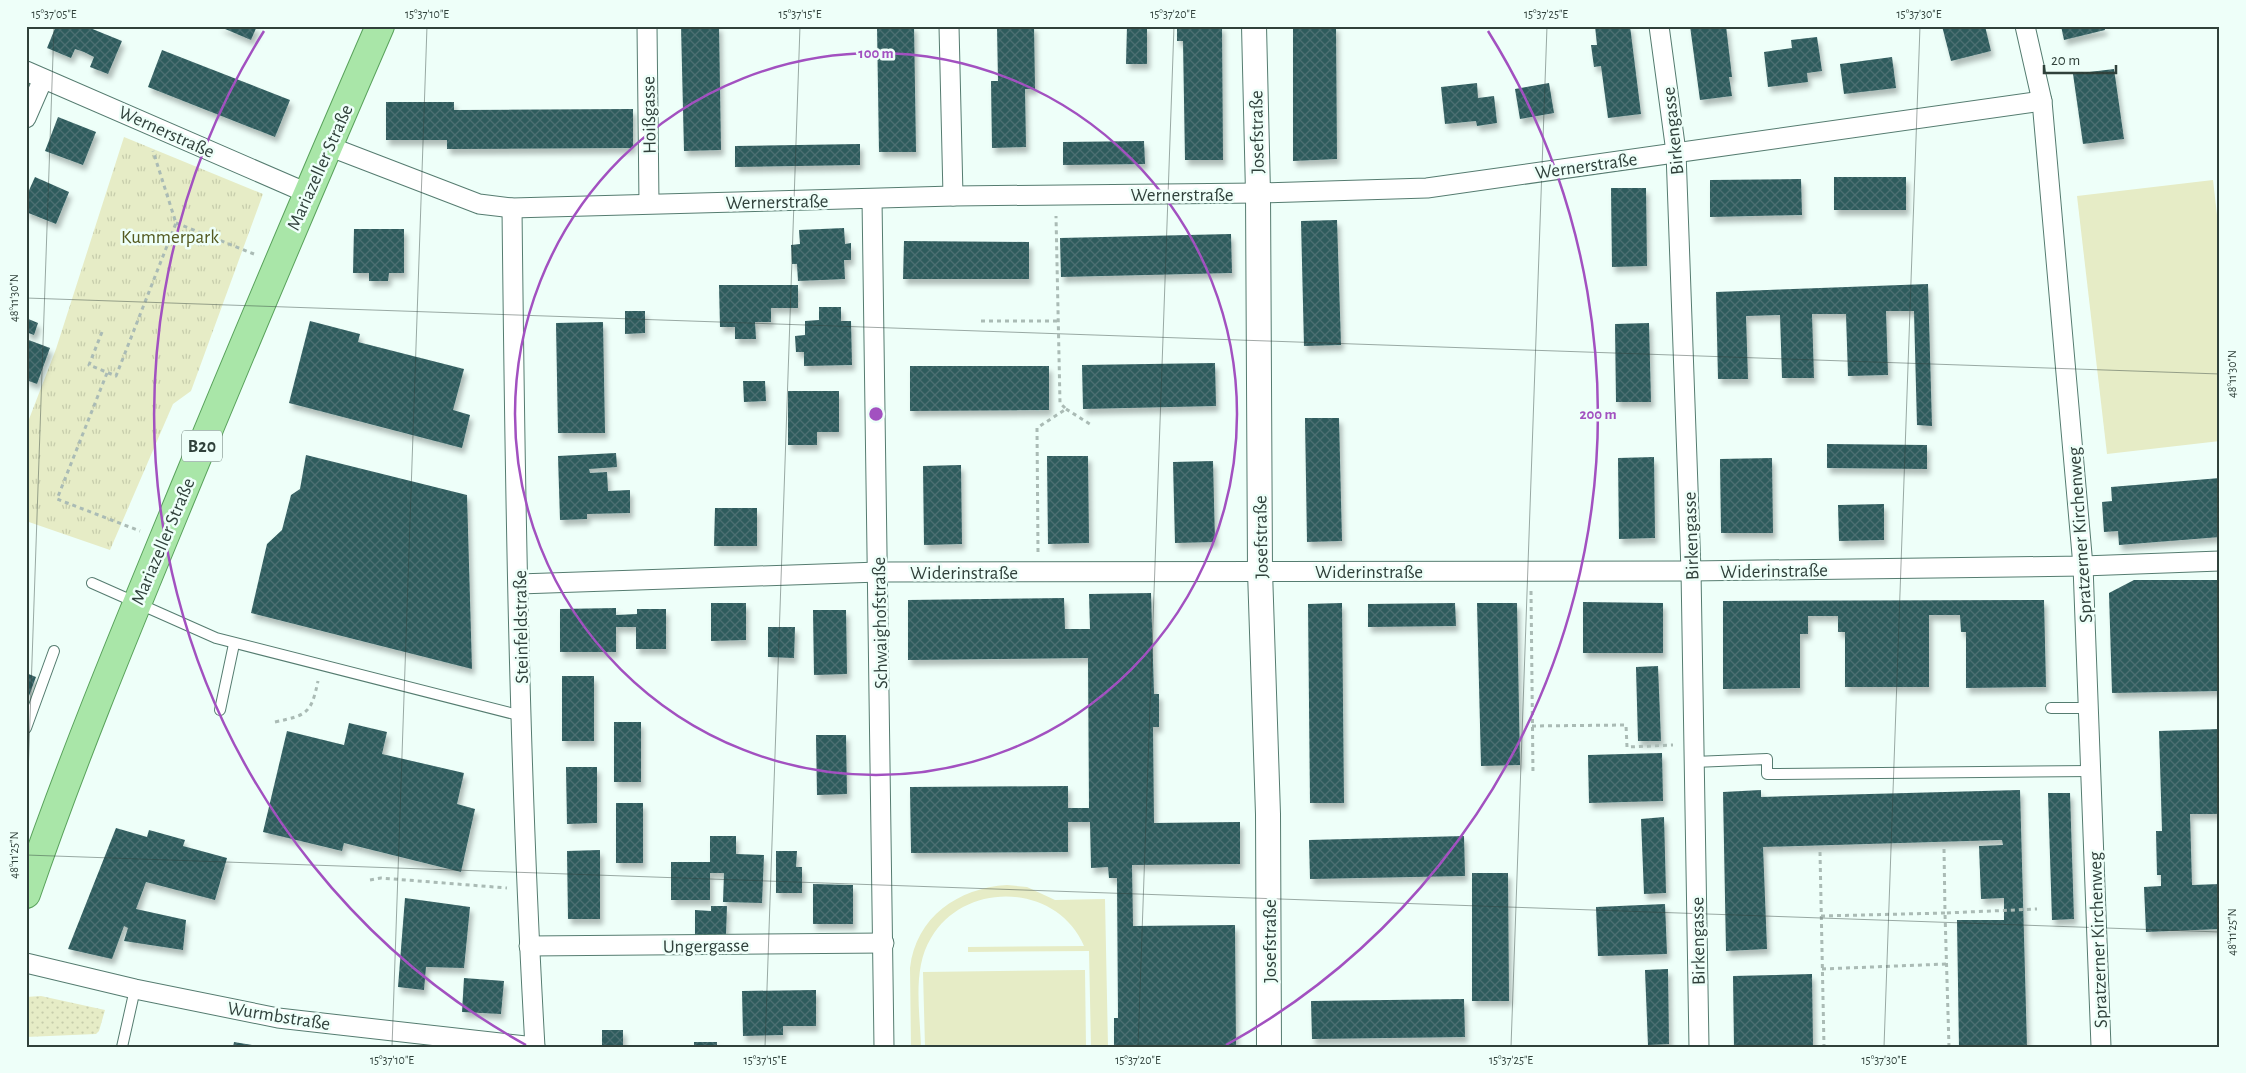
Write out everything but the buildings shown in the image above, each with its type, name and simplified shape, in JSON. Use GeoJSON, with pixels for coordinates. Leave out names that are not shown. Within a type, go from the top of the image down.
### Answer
{"type":"FeatureCollection","features":[{"type":"Feature","properties":{"kind":"main road","name":"Mariazeller Straße"},"geometry":{"type":"LineString","coordinates":[[26,894],[60,798],[136,604],[307,193],[380,26]]}},
{"type":"Feature","properties":{"kind":"street","name":"Hoißgasse"},"geometry":{"type":"LineString","coordinates":[[647,26],[649,204]]}},
{"type":"Feature","properties":{"kind":"street"},"geometry":{"type":"LineString","coordinates":[[949,26],[953,196]]}},
{"type":"Feature","properties":{"kind":"street","name":"Josefstraße"},"geometry":{"type":"LineString","coordinates":[[1254,26],[1258,193],[1260,571],[1268,814],[1269,1047]]}},
{"type":"Feature","properties":{"kind":"street","name":"Birkengasse"},"geometry":{"type":"LineString","coordinates":[[1659,26],[1676,152],[1691,571],[1699,1047]]}},
{"type":"Feature","properties":{"kind":"street","name":"Spratzerner Kirchenweg"},"geometry":{"type":"LineString","coordinates":[[2025,26],[2042,102],[2083,566],[2101,1047]]}},
{"type":"Feature","properties":{"kind":"street","name":"Wernerstraße"},"geometry":{"type":"LineString","coordinates":[[26,71],[307,193]]}},
{"type":"Feature","properties":{"kind":"street"},"geometry":{"type":"LineString","coordinates":[[26,118],[43,79]]}},
{"type":"Feature","properties":{"kind":"street","name":"Wernerstraße"},"geometry":{"type":"LineString","coordinates":[[328,146],[479,204],[512,208],[953,196],[1258,193],[1427,188],[2042,102]]}},
{"type":"Feature","properties":{"kind":"street","name":"Schwaighofstraße"},"geometry":{"type":"LineString","coordinates":[[872,199],[879,572],[884,1047]]}},
{"type":"Feature","properties":{"kind":"street","name":"Steinfeldstraße"},"geometry":{"type":"LineString","coordinates":[[512,208],[518,584],[529,946],[535,1047]]}},
{"type":"Feature","properties":{"kind":"street","name":"Widerinstraße"},"geometry":{"type":"LineString","coordinates":[[518,584],[879,572],[1691,571],[2083,566],[2220,561]]}},
{"type":"Feature","properties":{"kind":"street","name":"Ungergasse"},"geometry":{"type":"LineString","coordinates":[[529,946],[884,943]]}},
{"type":"Feature","properties":{"kind":"street","name":"Wurmbstraße"},"geometry":{"type":"LineString","coordinates":[[26,963],[135,989],[278,1018],[535,1047]]}},
{"type":"Feature","properties":{"kind":"lane"},"geometry":{"type":"LineString","coordinates":[[92,583],[136,604],[234,644],[522,716]]}},
{"type":"Feature","properties":{"kind":"lane"},"geometry":{"type":"LineString","coordinates":[[220,710],[234,644]]}},
{"type":"Feature","properties":{"kind":"lane"},"geometry":{"type":"LineString","coordinates":[[26,728],[54,651]]}},
{"type":"Feature","properties":{"kind":"lane"},"geometry":{"type":"LineString","coordinates":[[2051,708],[2088,708]]}},
{"type":"Feature","properties":{"kind":"lane"},"geometry":{"type":"LineString","coordinates":[[1694,753],[1767,760],[1768,774],[2091,771]]}},
{"type":"Feature","properties":{"kind":"lane"},"geometry":{"type":"LineString","coordinates":[[122,1047],[135,989]]}},
{"type":"Feature","properties":{"kind":"path"},"geometry":{"type":"LineString","coordinates":[[102,332],[89,366],[116,376],[176,223],[164,184]]}},
{"type":"Feature","properties":{"kind":"path"},"geometry":{"type":"LineString","coordinates":[[1055,195],[1060,403],[1093,426]]}},
{"type":"Feature","properties":{"kind":"path"},"geometry":{"type":"LineString","coordinates":[[176,223],[243,250]]}},
{"type":"Feature","properties":{"kind":"path"},"geometry":{"type":"LineString","coordinates":[[981,321],[1058,321]]}},
{"type":"Feature","properties":{"kind":"path"},"geometry":{"type":"LineString","coordinates":[[107,372],[57,499],[117,522]]}},
{"type":"Feature","properties":{"kind":"path"},"geometry":{"type":"LineString","coordinates":[[1038,572],[1037,428],[1066,409]]}},
{"type":"Feature","properties":{"kind":"path"},"geometry":{"type":"LineString","coordinates":[[1531,570],[1533,774]]}},
{"type":"Feature","properties":{"kind":"path"},"geometry":{"type":"LineString","coordinates":[[275,722],[300,717],[309,710],[322,666]]}},
{"type":"Feature","properties":{"kind":"path"},"geometry":{"type":"LineString","coordinates":[[1532,726],[1626,725],[1627,747],[1694,753]]}},
{"type":"Feature","properties":{"kind":"path"},"geometry":{"type":"LineString","coordinates":[[1944,848],[1949,1047]]}},
{"type":"Feature","properties":{"kind":"path"},"geometry":{"type":"LineString","coordinates":[[1820,852],[1824,1047]]}},
{"type":"Feature","properties":{"kind":"path"},"geometry":{"type":"LineString","coordinates":[[370,880],[381,878],[527,890]]}},
{"type":"Feature","properties":{"kind":"path"},"geometry":{"type":"LineString","coordinates":[[1821,916],[2038,909]]}},
{"type":"Feature","properties":{"kind":"path"},"geometry":{"type":"LineString","coordinates":[[1822,969],[1946,964]]}},
{"type":"Feature","properties":{"kind":"green space","name":"Kummerpark"},"geometry":{"type":"Polygon","coordinates":[[[124,137],[263,194],[191,391],[173,404],[110,550],[26,521],[26,427],[56,349],[124,137]]]}},
{"type":"Feature","properties":{"kind":"green space"},"geometry":{"type":"Polygon","coordinates":[[[2213,180],[2220,241],[2220,441],[2107,454],[2077,196],[2213,180]]]}},
{"type":"Feature","properties":{"kind":"green space"},"geometry":{"type":"Polygon","coordinates":[[[1007,885],[1027,887],[1055,900],[1105,899],[1108,1047],[1091,1047],[1089,951],[968,952],[968,947],[1084,946],[1071,925],[1053,910],[1033,900],[1010,897],[987,898],[965,906],[946,919],[931,938],[921,963],[919,977],[921,1047],[911,1047],[910,968],[914,950],[921,934],[930,920],[942,908],[956,899],[989,887],[1007,885]]]}},
{"type":"Feature","properties":{"kind":"green space"},"geometry":{"type":"Polygon","coordinates":[[[1085,970],[1086,1047],[925,1047],[923,972],[1085,970]]]}},
{"type":"Feature","properties":{"kind":"green space"},"geometry":{"type":"Polygon","coordinates":[[[41,996],[105,1010],[99,1031],[96,1034],[26,1037],[26,997],[41,996]]]}}]}
